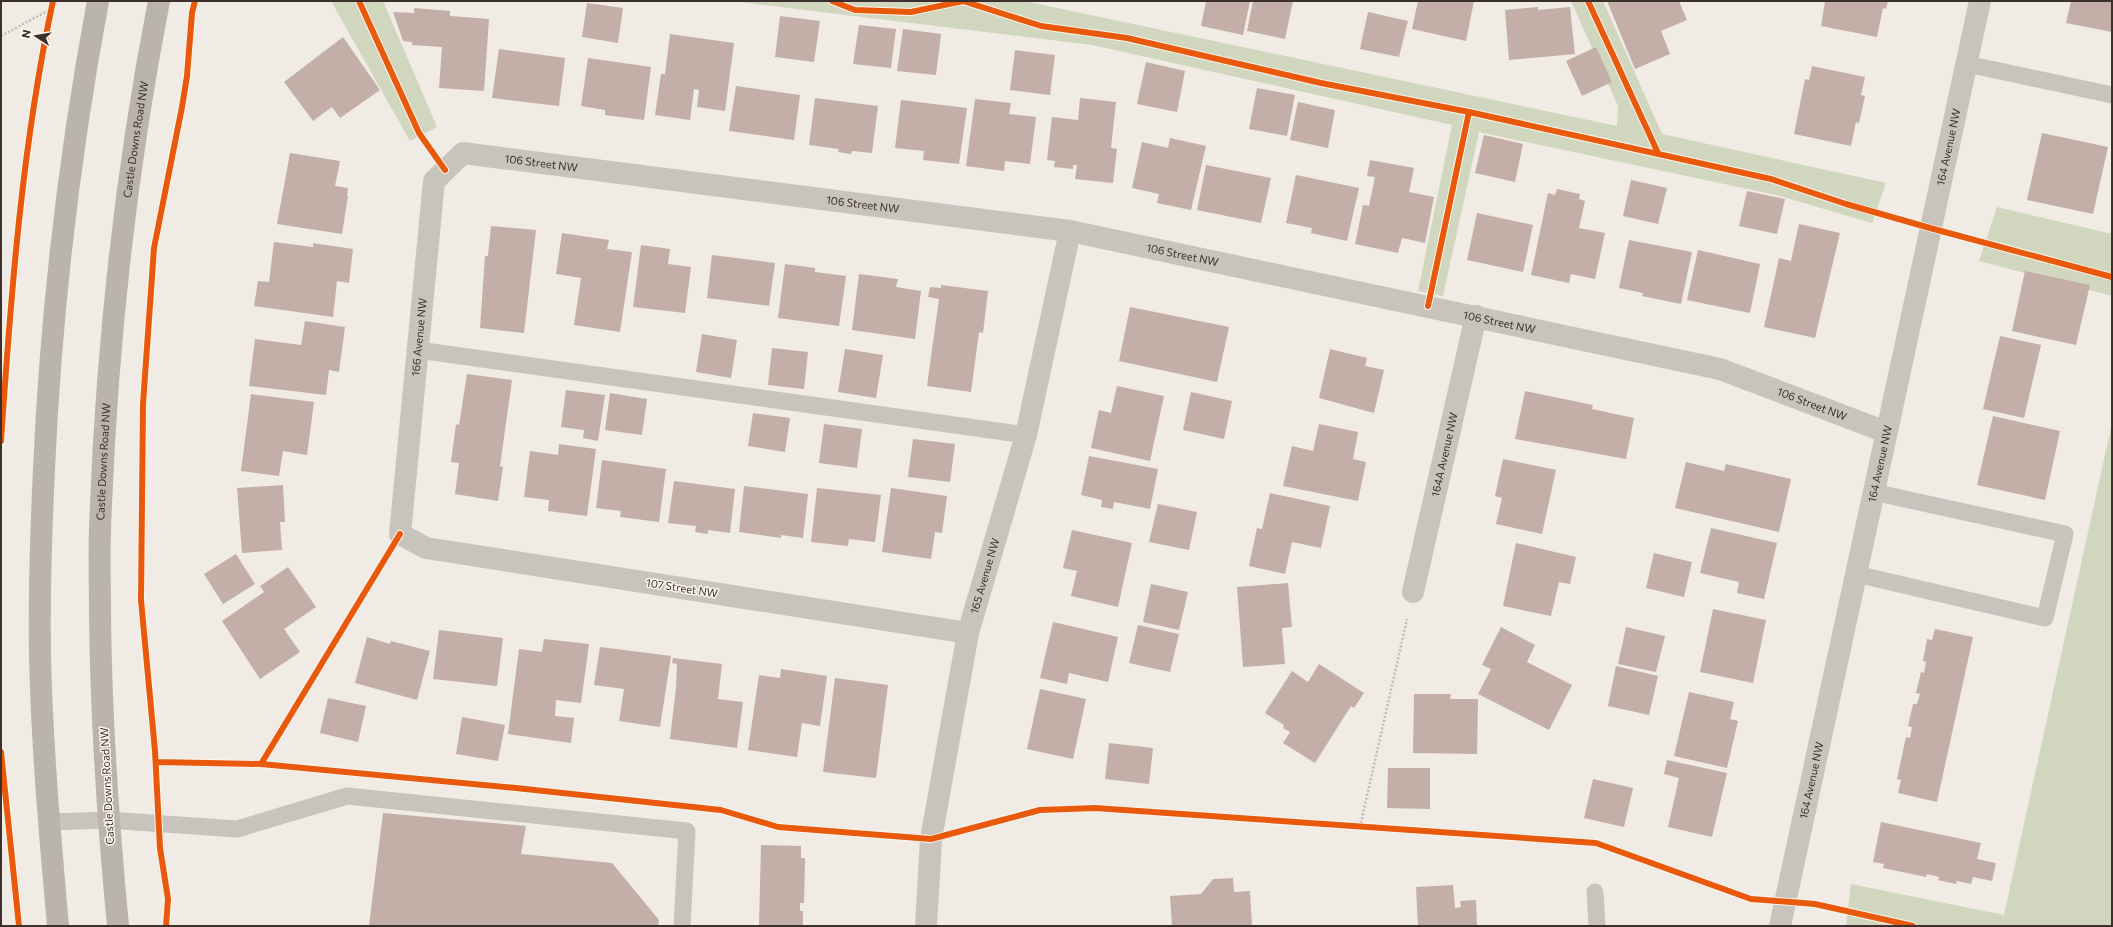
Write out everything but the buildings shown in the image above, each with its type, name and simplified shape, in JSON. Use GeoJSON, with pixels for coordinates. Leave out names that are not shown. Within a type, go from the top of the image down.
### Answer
{"type":"FeatureCollection","features":[{"type":"Feature","properties":{"kind":"main road"},"geometry":{"type":"LineString","coordinates":[[58,926],[48,822],[40,655],[41,529],[49,368],[58,265],[71,163],[98,1]]}},
{"type":"Feature","properties":{"kind":"main road","name":"Castle Downs Road NW"},"geometry":{"type":"LineString","coordinates":[[118,926],[108,820],[101,658],[100,532],[108,385],[119,264],[134,143],[159,1]]}},
{"type":"Feature","properties":{"kind":"street","name":"164 Avenue NW"},"geometry":{"type":"LineString","coordinates":[[1780,926],[1980,1]]}},
{"type":"Feature","properties":{"kind":"street","name":"106 Street NW"},"geometry":{"type":"LineString","coordinates":[[463,153],[1070,231],[1720,369],[1886,432]]}},
{"type":"Feature","properties":{"kind":"street","name":"166 Avenue NW"},"geometry":{"type":"LineString","coordinates":[[400,534],[434,181],[463,153]]}},
{"type":"Feature","properties":{"kind":"street","name":"165 Avenue NW"},"geometry":{"type":"LineString","coordinates":[[926,926],[931,839],[968,633],[1026,435],[1070,231]]}},
{"type":"Feature","properties":{"kind":"street","name":"164A Avenue NW"},"geometry":{"type":"LineString","coordinates":[[1414,592],[1476,316]]}},
{"type":"Feature","properties":{"kind":"street","name":"107 Street NW"},"geometry":{"type":"LineString","coordinates":[[400,534],[426,548],[968,633]]}},
{"type":"Feature","properties":{"kind":"lane"},"geometry":{"type":"LineString","coordinates":[[1967,64],[2112,95]]}},
{"type":"Feature","properties":{"kind":"lane"},"geometry":{"type":"LineString","coordinates":[[418,350],[1026,435]]}},
{"type":"Feature","properties":{"kind":"lane"},"geometry":{"type":"LineString","coordinates":[[1856,574],[2045,618],[2065,534],[1873,492]]}},
{"type":"Feature","properties":{"kind":"lane"},"geometry":{"type":"LineString","coordinates":[[48,822],[108,820],[237,829],[347,796],[687,830],[682,926]]}},
{"type":"Feature","properties":{"kind":"lane"},"geometry":{"type":"LineString","coordinates":[[1595,892],[1597,926]]}},
{"type":"Feature","properties":{"kind":"path"},"geometry":{"type":"LineString","coordinates":[[50,17],[53,1]]}},
{"type":"Feature","properties":{"kind":"path"},"geometry":{"type":"LineString","coordinates":[[1,36],[51,9]]}},
{"type":"Feature","properties":{"kind":"path"},"geometry":{"type":"LineString","coordinates":[[1360,827],[1414,592]]}},
{"type":"Feature","properties":{"kind":"path"},"geometry":{"type":"LineString","coordinates":[[1353,826],[1368,827]]}},
{"type":"Feature","properties":{"kind":"green space"},"geometry":{"type":"Polygon","coordinates":[[[331,1],[383,1],[437,127],[410,141],[331,1]]]}},
{"type":"Feature","properties":{"kind":"green space"},"geometry":{"type":"Polygon","coordinates":[[[732,1],[1024,1],[1617,126],[1618,106],[1571,1],[1603,1],[1662,134],[1886,183],[1872,223],[1776,195],[1479,132],[1443,296],[1418,291],[1452,125],[1092,45],[732,1]]]}},
{"type":"Feature","properties":{"kind":"green space"},"geometry":{"type":"Polygon","coordinates":[[[1997,207],[2112,234],[2112,296],[1979,261],[1997,207]]]}},
{"type":"Feature","properties":{"kind":"green space"},"geometry":{"type":"Polygon","coordinates":[[[2112,423],[2112,926],[1846,926],[1851,884],[2004,915],[2112,423]]]}},
{"type":"Feature","properties":{"kind":"cycle path"},"geometry":{"type":"LineString","coordinates":[[1,441],[19,220],[33,110],[53,1]]}},
{"type":"Feature","properties":{"kind":"cycle path"},"geometry":{"type":"LineString","coordinates":[[166,926],[168,899],[160,848],[155,751],[141,600],[143,404],[154,248],[182,107],[187,76],[192,13],[195,1]]}},
{"type":"Feature","properties":{"kind":"cycle path"},"geometry":{"type":"LineString","coordinates":[[359,1],[419,133],[445,170]]}},
{"type":"Feature","properties":{"kind":"cycle path"},"geometry":{"type":"LineString","coordinates":[[832,1],[855,10],[911,12],[963,1],[1041,26],[1127,38],[1321,83],[1469,112],[1771,179],[1846,204],[2112,277]]}},
{"type":"Feature","properties":{"kind":"cycle path"},"geometry":{"type":"LineString","coordinates":[[1588,1],[1658,153]]}},
{"type":"Feature","properties":{"kind":"cycle path"},"geometry":{"type":"LineString","coordinates":[[1428,306],[1469,112]]}},
{"type":"Feature","properties":{"kind":"cycle path"},"geometry":{"type":"LineString","coordinates":[[261,764],[400,534]]}},
{"type":"Feature","properties":{"kind":"cycle path"},"geometry":{"type":"LineString","coordinates":[[1,752],[19,926]]}},
{"type":"Feature","properties":{"kind":"cycle path"},"geometry":{"type":"LineString","coordinates":[[156,762],[261,764],[516,788],[721,810],[778,827],[931,839],[1040,810],[1095,808],[1596,843],[1751,899],[1815,904],[1913,926]]}}]}
